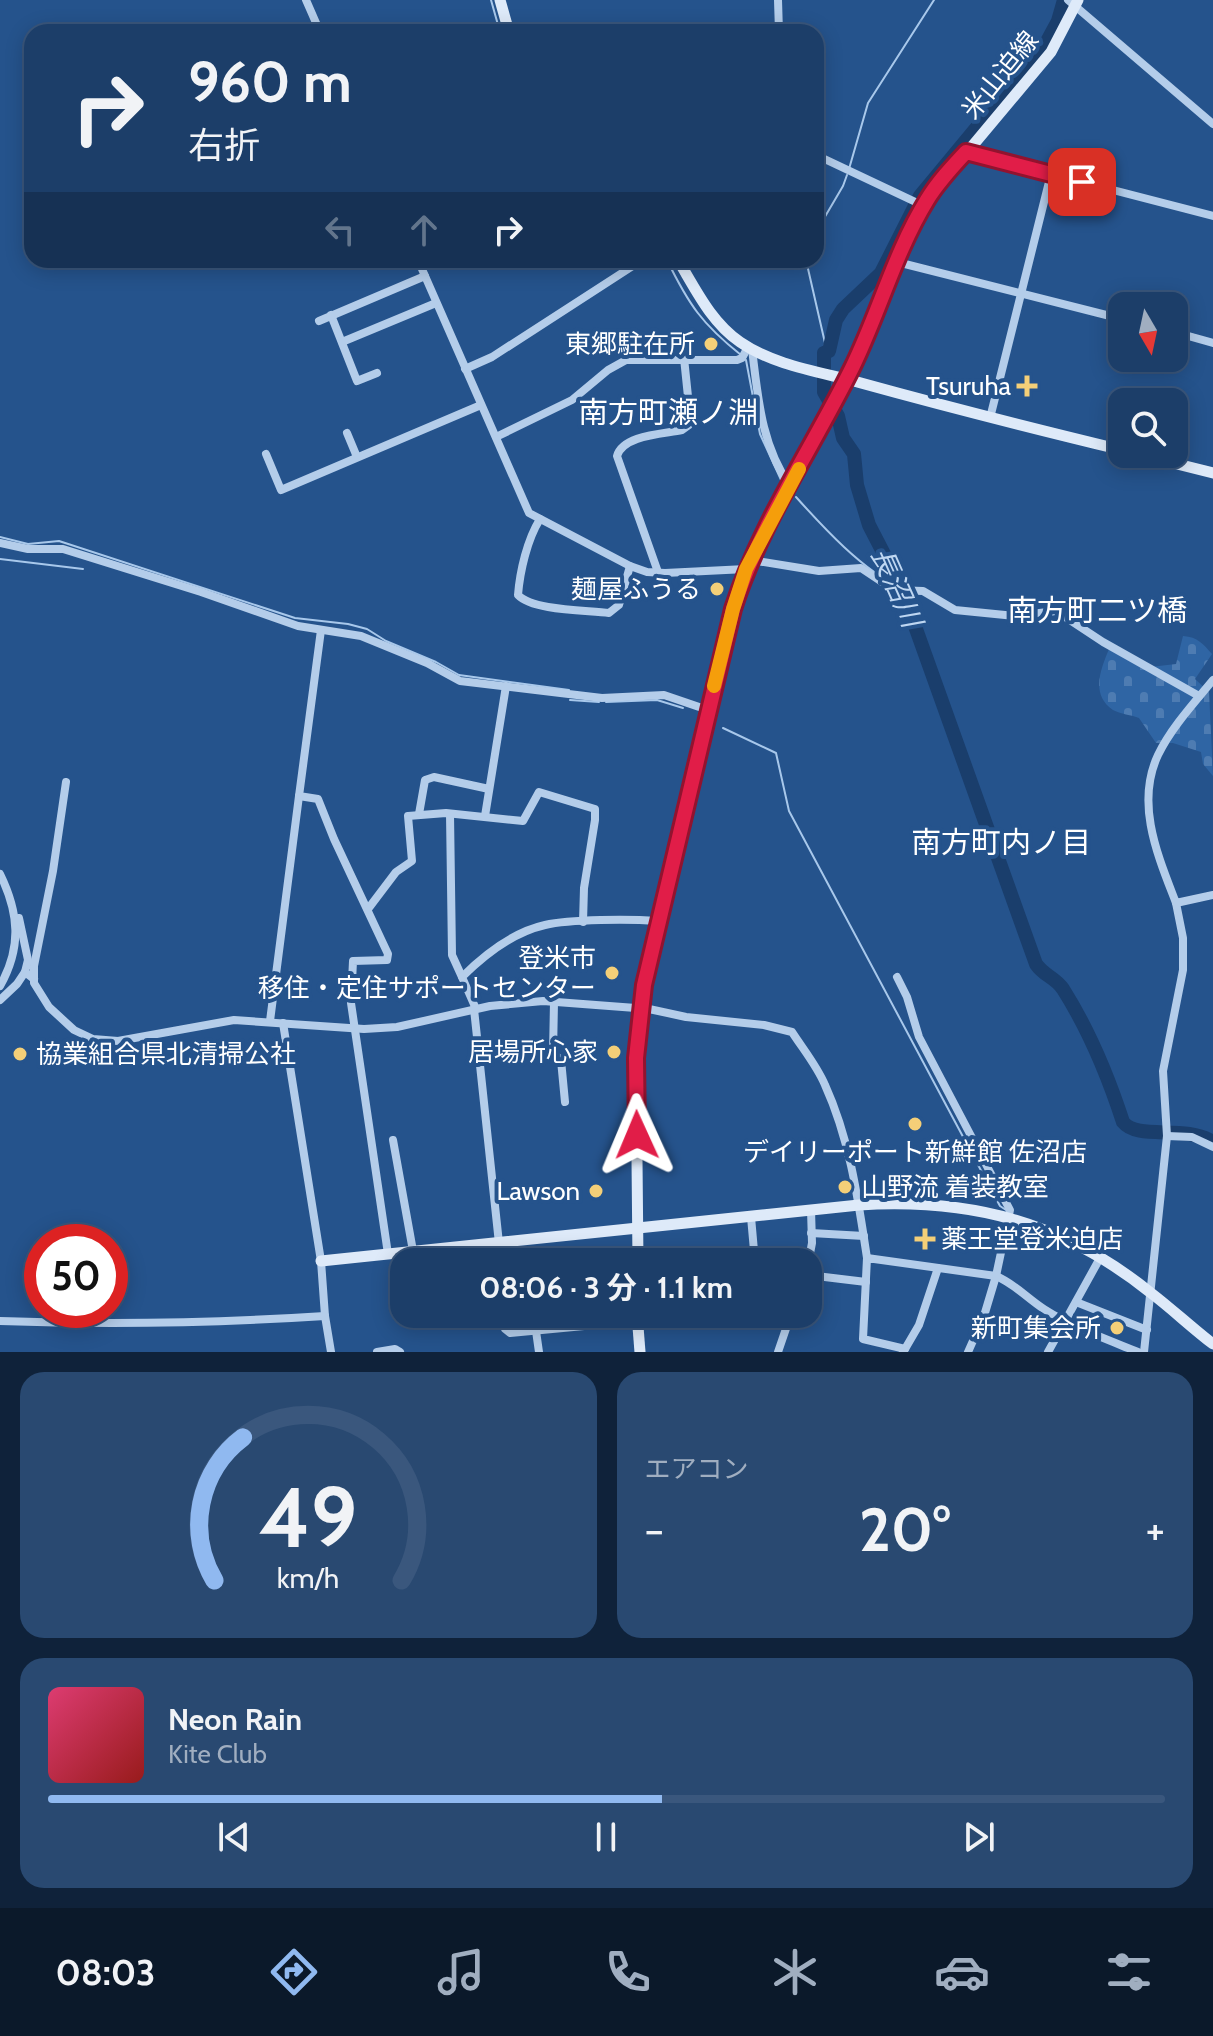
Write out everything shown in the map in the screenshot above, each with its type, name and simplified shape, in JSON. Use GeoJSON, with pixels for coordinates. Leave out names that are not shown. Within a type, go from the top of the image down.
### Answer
{"type":"FeatureCollection","features":[{"type":"Feature","properties":{"kind":"street"},"geometry":{"type":"LineString","coordinates":[[306,0],[316,24]]}},
{"type":"Feature","properties":{"kind":"street"},"geometry":{"type":"LineString","coordinates":[[500,0],[507,24]]}},
{"type":"Feature","properties":{"kind":"street"},"geometry":{"type":"LineString","coordinates":[[778,0],[779,24]]}},
{"type":"Feature","properties":{"kind":"street"},"geometry":{"type":"LineString","coordinates":[[1074,2],[1213,124]]}},
{"type":"Feature","properties":{"kind":"street","name":"米山迫線"},"geometry":{"type":"LineString","coordinates":[[638,1248],[636,1077],[640,1010],[657,921],[733,609],[749,564],[847,379],[919,204],[1051,52],[1074,2]]}},
{"type":"Feature","properties":{"kind":"street"},"geometry":{"type":"LineString","coordinates":[[966,152],[1213,216]]}},
{"type":"Feature","properties":{"kind":"street"},"geometry":{"type":"LineString","coordinates":[[824,159],[919,204]]}},
{"type":"Feature","properties":{"kind":"street"},"geometry":{"type":"LineString","coordinates":[[990,418],[1051,174]]}},
{"type":"Feature","properties":{"kind":"street"},"geometry":{"type":"LineString","coordinates":[[897,262],[1108,316]]}},
{"type":"Feature","properties":{"kind":"street"},"geometry":{"type":"LineString","coordinates":[[422,268],[529,513],[630,566],[658,572],[749,564],[819,571],[861,568],[887,587],[902,592],[923,591],[955,610],[1015,616],[1056,611],[1103,642],[1199,696]]}},
{"type":"Feature","properties":{"kind":"street"},"geometry":{"type":"LineString","coordinates":[[465,369],[492,357],[630,268]]}},
{"type":"Feature","properties":{"kind":"street"},"geometry":{"type":"LineString","coordinates":[[683,268],[713,317],[746,352],[763,429],[772,454],[790,486]]}},
{"type":"Feature","properties":{"kind":"street"},"geometry":{"type":"LineString","coordinates":[[319,321],[425,276]]}},
{"type":"Feature","properties":{"kind":"street"},"geometry":{"type":"LineString","coordinates":[[342,342],[436,303]]}},
{"type":"Feature","properties":{"kind":"street"},"geometry":{"type":"LineString","coordinates":[[331,315],[357,381],[377,373]]}},
{"type":"Feature","properties":{"kind":"street"},"geometry":{"type":"LineString","coordinates":[[1188,336],[1213,343]]}},
{"type":"Feature","properties":{"kind":"street"},"geometry":{"type":"LineString","coordinates":[[496,437],[572,400],[608,370],[626,360],[724,360],[746,352],[1108,447]]}},
{"type":"Feature","properties":{"kind":"street"},"geometry":{"type":"LineString","coordinates":[[658,572],[617,456],[620,448],[629,442],[682,430],[689,425],[684,358]]}},
{"type":"Feature","properties":{"kind":"street"},"geometry":{"type":"LineString","coordinates":[[266,454],[281,490],[481,405]]}},
{"type":"Feature","properties":{"kind":"street"},"geometry":{"type":"LineString","coordinates":[[347,433],[357,457]]}},
{"type":"Feature","properties":{"kind":"street"},"geometry":{"type":"LineString","coordinates":[[1188,467],[1213,473]]}},
{"type":"Feature","properties":{"kind":"street"},"geometry":{"type":"LineString","coordinates":[[540,519],[534,529],[519,584],[518,595],[522,600],[539,605],[609,613],[619,605],[630,566]]}},
{"type":"Feature","properties":{"kind":"street"},"geometry":{"type":"LineString","coordinates":[[0,543],[28,549],[63,549],[298,626],[361,636],[427,663],[460,681],[602,698],[664,695],[708,712]]}},
{"type":"Feature","properties":{"kind":"street"},"geometry":{"type":"LineString","coordinates":[[270,1021],[321,630]]}},
{"type":"Feature","properties":{"kind":"street"},"geometry":{"type":"LineString","coordinates":[[1144,1352],[1167,1133],[1163,1071],[1183,970],[1183,938],[1176,903],[1153,839],[1149,814],[1150,789],[1159,754],[1213,680]]}},
{"type":"Feature","properties":{"kind":"street"},"geometry":{"type":"LineString","coordinates":[[485,816],[506,686]]}},
{"type":"Feature","properties":{"kind":"street"},"geometry":{"type":"LineString","coordinates":[[419,814],[425,780],[434,777],[489,789]]}},
{"type":"Feature","properties":{"kind":"street"},"geometry":{"type":"LineString","coordinates":[[66,782],[34,979],[39,995],[74,1030],[100,1041],[118,1041],[234,1020],[377,1029],[416,1025],[475,1009],[554,1002],[764,1025],[792,1032],[824,1082],[850,1159],[867,1258],[863,1339],[904,1351],[919,1325],[938,1268]]}},
{"type":"Feature","properties":{"kind":"street"},"geometry":{"type":"LineString","coordinates":[[368,909],[396,872],[412,861],[408,816],[450,814],[523,821],[539,792],[595,809],[584,888],[583,922]]}},
{"type":"Feature","properties":{"kind":"street"},"geometry":{"type":"LineString","coordinates":[[299,796],[318,799],[388,954],[387,960],[353,961],[353,1028],[388,1254],[321,1261]]}},
{"type":"Feature","properties":{"kind":"street"},"geometry":{"type":"LineString","coordinates":[[450,814],[452,955],[475,1009],[500,1248]]}},
{"type":"Feature","properties":{"kind":"street"},"geometry":{"type":"LineString","coordinates":[[0,874],[12,899],[28,960],[17,984],[0,1000]]}},
{"type":"Feature","properties":{"kind":"street"},"geometry":{"type":"LineString","coordinates":[[1176,903],[1213,895]]}},
{"type":"Feature","properties":{"kind":"street"},"geometry":{"type":"LineString","coordinates":[[0,986],[15,945],[12,899]]}},
{"type":"Feature","properties":{"kind":"street"},"geometry":{"type":"LineString","coordinates":[[462,977],[482,957],[545,925],[657,921]]}},
{"type":"Feature","properties":{"kind":"street"},"geometry":{"type":"LineString","coordinates":[[25,972],[34,979]]}},
{"type":"Feature","properties":{"kind":"street"},"geometry":{"type":"LineString","coordinates":[[897,977],[907,997],[919,1037],[1010,1210],[996,1276],[984,1316],[968,1352]]}},
{"type":"Feature","properties":{"kind":"street"},"geometry":{"type":"LineString","coordinates":[[554,1002],[553,1053],[561,1060],[565,1102]]}},
{"type":"Feature","properties":{"kind":"street"},"geometry":{"type":"LineString","coordinates":[[283,1023],[321,1261],[331,1352]]}},
{"type":"Feature","properties":{"kind":"street"},"geometry":{"type":"LineString","coordinates":[[1167,1133],[1192,1137],[1213,1147]]}},
{"type":"Feature","properties":{"kind":"street"},"geometry":{"type":"LineString","coordinates":[[393,1140],[412,1248]]}},
{"type":"Feature","properties":{"kind":"street"},"geometry":{"type":"LineString","coordinates":[[442,1248],[859,1205],[947,1205],[1008,1218],[1057,1234],[1151,1292],[1213,1344]]}},
{"type":"Feature","properties":{"kind":"street"},"geometry":{"type":"LineString","coordinates":[[810,1248],[811,1210]]}},
{"type":"Feature","properties":{"kind":"street"},"geometry":{"type":"LineString","coordinates":[[751,1217],[754,1248]]}},
{"type":"Feature","properties":{"kind":"street"},"geometry":{"type":"LineString","coordinates":[[811,1233],[864,1236]]}},
{"type":"Feature","properties":{"kind":"street"},"geometry":{"type":"LineString","coordinates":[[867,1258],[996,1276],[1011,1282],[1041,1307],[1066,1321],[1138,1352]]}},
{"type":"Feature","properties":{"kind":"street"},"geometry":{"type":"LineString","coordinates":[[1048,1352],[1100,1258]]}},
{"type":"Feature","properties":{"kind":"street"},"geometry":{"type":"LineString","coordinates":[[822,1277],[866,1282]]}},
{"type":"Feature","properties":{"kind":"street"},"geometry":{"type":"LineString","coordinates":[[1076,1302],[1147,1330]]}},
{"type":"Feature","properties":{"kind":"street"},"geometry":{"type":"LineString","coordinates":[[0,1321],[157,1322],[325,1316]]}},
{"type":"Feature","properties":{"kind":"street"},"geometry":{"type":"LineString","coordinates":[[506,1328],[507,1331],[558,1328]]}},
{"type":"Feature","properties":{"kind":"street"},"geometry":{"type":"LineString","coordinates":[[638,1328],[640,1352]]}},
{"type":"Feature","properties":{"kind":"street"},"geometry":{"type":"LineString","coordinates":[[778,1352],[786,1328]]}},
{"type":"Feature","properties":{"kind":"street"},"geometry":{"type":"LineString","coordinates":[[536,1331],[539,1352]]}},
{"type":"Feature","properties":{"kind":"street"},"geometry":{"type":"LineString","coordinates":[[377,1352],[395,1349],[400,1352]]}},
{"type":"Feature","properties":{"kind":"green space"},"geometry":{"type":"Polygon","coordinates":[[[1183,636],[1196,639],[1212,654],[1195,679],[1209,692],[1213,776],[1203,764],[1201,752],[1173,743],[1156,743],[1139,718],[1119,713],[1106,704],[1100,689],[1099,681],[1109,649],[1142,668],[1176,664],[1183,636]]]}},
{"type":"Feature","properties":{"kind":"waterway"},"geometry":{"type":"LineString","coordinates":[[491,0],[498,24]]}},
{"type":"Feature","properties":{"kind":"waterway"},"geometry":{"type":"LineString","coordinates":[[849,169],[868,103],[934,0]]}},
{"type":"Feature","properties":{"kind":"waterway","name":"長沼川"},"geometry":{"type":"LineString","coordinates":[[1064,0],[1058,21],[1045,45],[920,196],[881,273],[843,309],[836,320],[829,351],[824,353],[824,392],[838,416],[843,438],[854,454],[857,485],[869,525],[901,587],[1036,964],[1060,985],[1081,1021],[1123,1122],[1139,1131],[1189,1134],[1213,1142]]}},
{"type":"Feature","properties":{"kind":"waterway"},"geometry":{"type":"LineString","coordinates":[[824,218],[847,175]]}},
{"type":"Feature","properties":{"kind":"waterway"},"geometry":{"type":"LineString","coordinates":[[671,268],[698,313],[741,355]]}},
{"type":"Feature","properties":{"kind":"waterway"},"geometry":{"type":"LineString","coordinates":[[808,268],[825,343],[824,353]]}},
{"type":"Feature","properties":{"kind":"waterway"},"geometry":{"type":"LineString","coordinates":[[746,360],[760,434],[782,482]]}},
{"type":"Feature","properties":{"kind":"waterway"},"geometry":{"type":"LineString","coordinates":[[796,497],[858,559],[900,587]]}},
{"type":"Feature","properties":{"kind":"waterway"},"geometry":{"type":"LineString","coordinates":[[0,537],[28,544],[59,541],[295,618],[367,629],[459,675],[569,690]]}},
{"type":"Feature","properties":{"kind":"waterway"},"geometry":{"type":"LineString","coordinates":[[0,559],[83,569]]}},
{"type":"Feature","properties":{"kind":"waterway"},"geometry":{"type":"LineString","coordinates":[[570,700],[599,702]]}},
{"type":"Feature","properties":{"kind":"waterway"},"geometry":{"type":"LineString","coordinates":[[606,702],[657,700],[683,708]]}},
{"type":"Feature","properties":{"kind":"waterway"},"geometry":{"type":"LineString","coordinates":[[723,728],[776,753],[789,811],[1000,1206],[1006,1210]]}},
{"type":"Feature","properties":{"kind":"slow traffic"},"geometry":{"type":"LineString","coordinates":[[714,686],[746,569],[799,469]]}},
{"type":"Feature","properties":{"kind":"place","name":"東郷駐在所"},"geometry":{"type":"Point","coordinates":[711,344]}},
{"type":"Feature","properties":{"kind":"place","name":"Tsuruha"},"geometry":{"type":"Point","coordinates":[1027,386]}},
{"type":"Feature","properties":{"kind":"place","name":"麺屋ふうる"},"geometry":{"type":"Point","coordinates":[717,589]}},
{"type":"Feature","properties":{"kind":"place","name":"登米市 移住・定住サポートセンター"},"geometry":{"type":"Point","coordinates":[612,973]}},
{"type":"Feature","properties":{"kind":"place","name":"居場所心家"},"geometry":{"type":"Point","coordinates":[614,1052]}},
{"type":"Feature","properties":{"kind":"place","name":"協業組合県北清掃公社"},"geometry":{"type":"Point","coordinates":[20,1054]}},
{"type":"Feature","properties":{"kind":"place","name":"デイリーポート新鮮館 佐沼店"},"geometry":{"type":"Point","coordinates":[915,1124]}},
{"type":"Feature","properties":{"kind":"place","name":"山野流 着装教室"},"geometry":{"type":"Point","coordinates":[845,1187]}},
{"type":"Feature","properties":{"kind":"place","name":"Lawson"},"geometry":{"type":"Point","coordinates":[596,1191]}},
{"type":"Feature","properties":{"kind":"place","name":"薬王堂登米迫店"},"geometry":{"type":"Point","coordinates":[925,1239]}},
{"type":"Feature","properties":{"kind":"place","name":"新町集会所"},"geometry":{"type":"Point","coordinates":[1117,1328]}},
{"type":"Feature","properties":{"kind":"district","name":"南方町瀬ノ淵"},"geometry":{"type":"Point","coordinates":[668,413]}},
{"type":"Feature","properties":{"kind":"district","name":"南方町二ツ橋"},"geometry":{"type":"Point","coordinates":[1097,611]}},
{"type":"Feature","properties":{"kind":"district","name":"南方町内ノ目"},"geometry":{"type":"Point","coordinates":[1001,843]}},
{"type":"Feature","properties":{"kind":"route"},"geometry":{"type":"LineString","coordinates":[[637,1135],[636,1058],[644,985],[733,609],[746,569],[854,364],[897,262],[924,206],[940,181],[966,152],[1082,182]]}}]}
